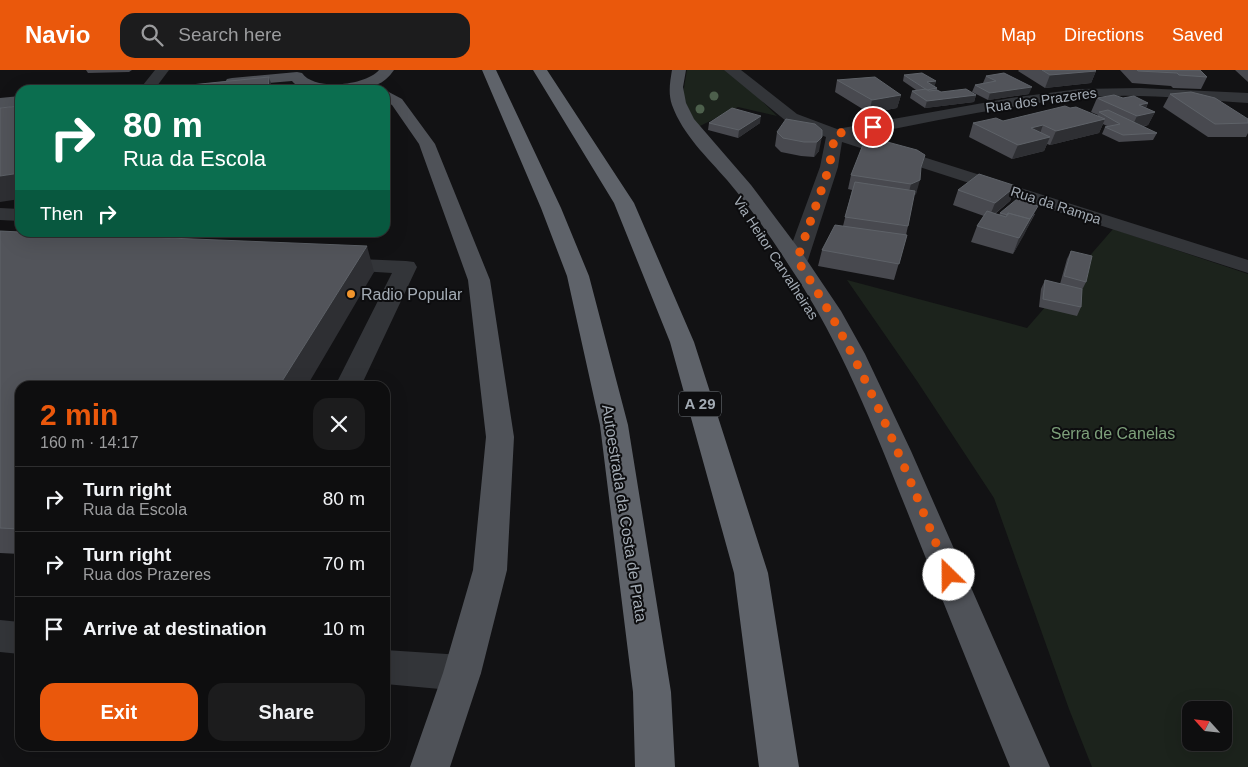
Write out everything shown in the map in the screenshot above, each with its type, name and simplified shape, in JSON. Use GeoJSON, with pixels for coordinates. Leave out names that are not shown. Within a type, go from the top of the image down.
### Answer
{"type":"FeatureCollection","features":[{"type":"Feature","properties":{"kind":"highway","name":"Autoestrada da Costa de Prata"},"geometry":{"type":"LineString","coordinates":[[489,70],[551,208],[578,276],[614,425],[652,692],[655,767]]}},
{"type":"Feature","properties":{"kind":"highway","name":"A 29"},"geometry":{"type":"LineString","coordinates":[[540,70],[624,203],[682,342],[751,573],[779,767]]}},
{"type":"Feature","properties":{"kind":"main road"},"geometry":{"type":"LineString","coordinates":[[378,85],[387,70]]}},
{"type":"Feature","properties":{"kind":"main road","name":"Via Heitor Carvalheiras"},"geometry":{"type":"LineString","coordinates":[[668,70],[666,92],[670,114],[680,131],[713,166],[750,212],[832,347],[884,419]]}},
{"type":"Feature","properties":{"kind":"main road","name":"Via Heitor Carvalheiras"},"geometry":{"type":"LineString","coordinates":[[679,70],[676,79],[676,99],[685,120],[733,174],[797,260],[840,330],[884,419],[1030,767]]}},
{"type":"Feature","properties":{"kind":"main road"},"geometry":{"type":"LineString","coordinates":[[221,83],[300,73],[299,81],[310,85]]}},
{"type":"Feature","properties":{"kind":"main road"},"geometry":{"type":"LineString","coordinates":[[390,98],[397,102],[427,144],[479,280],[500,438],[490,570],[462,673],[430,767]]}},
{"type":"Feature","properties":{"kind":"main road"},"geometry":{"type":"LineString","coordinates":[[0,103],[15,102]]}},
{"type":"Feature","properties":{"kind":"street"},"geometry":{"type":"LineString","coordinates":[[150,85],[162,70]]}},
{"type":"Feature","properties":{"kind":"street","name":"Rua da Rampa"},"geometry":{"type":"LineString","coordinates":[[735,71],[796,120],[1248,267]]}},
{"type":"Feature","properties":{"kind":"street","name":"Rua dos Prazeres"},"geometry":{"type":"LineString","coordinates":[[835,134],[1079,93],[1140,92],[1248,98]]}},
{"type":"Feature","properties":{"kind":"street"},"geometry":{"type":"LineString","coordinates":[[797,260],[829,168],[835,134]]}},
{"type":"Feature","properties":{"kind":"street"},"geometry":{"type":"LineString","coordinates":[[0,214],[15,215]]}},
{"type":"Feature","properties":{"kind":"street"},"geometry":{"type":"LineString","coordinates":[[317,263],[406,267],[350,381]]}},
{"type":"Feature","properties":{"kind":"street"},"geometry":{"type":"LineString","coordinates":[[0,636],[15,638]]}},
{"type":"Feature","properties":{"kind":"street"},"geometry":{"type":"LineString","coordinates":[[390,667],[462,673]]}},
{"type":"Feature","properties":{"kind":"green space"},"geometry":{"type":"Polygon","coordinates":[[[687,70],[725,70],[751,90],[777,116],[738,107],[696,128],[682,99],[687,70]]]}},
{"type":"Feature","properties":{"kind":"green space","name":"Serra de Canelas"},"geometry":{"type":"Polygon","coordinates":[[[1113,229],[1248,274],[1248,767],[1092,767],[1069,709],[994,498],[917,381],[847,280],[1027,328],[1113,229]]]}},
{"type":"Feature","properties":{"kind":"building"},"geometry":{"type":"Polygon","coordinates":[[[1042,70],[1095,70],[1096,71],[1050,75],[1042,70]]]}},
{"type":"Feature","properties":{"kind":"building"},"geometry":{"type":"Polygon","coordinates":[[[1137,70],[1200,70],[1207,77],[1179,75],[1177,73],[1137,70]]]}},
{"type":"Feature","properties":{"kind":"building"},"geometry":{"type":"Polygon","coordinates":[[[922,73],[936,81],[927,82],[937,88],[927,90],[904,75],[922,73]]]}},
{"type":"Feature","properties":{"kind":"building"},"geometry":{"type":"Polygon","coordinates":[[[1004,73],[1032,87],[990,93],[975,85],[996,81],[986,76],[1004,73]]]}},
{"type":"Feature","properties":{"kind":"building"},"geometry":{"type":"Polygon","coordinates":[[[269,77],[268,85],[191,85],[269,77]]]}},
{"type":"Feature","properties":{"kind":"building"},"geometry":{"type":"Polygon","coordinates":[[[875,77],[901,95],[872,100],[837,80],[875,77]]]}},
{"type":"Feature","properties":{"kind":"building"},"geometry":{"type":"Polygon","coordinates":[[[926,89],[941,92],[966,89],[976,95],[927,101],[912,91],[926,89]]]}},
{"type":"Feature","properties":{"kind":"building"},"geometry":{"type":"Polygon","coordinates":[[[1191,92],[1215,98],[1248,119],[1248,123],[1215,124],[1170,94],[1191,92]]]}},
{"type":"Feature","properties":{"kind":"building"},"geometry":{"type":"Polygon","coordinates":[[[1114,95],[1123,98],[1134,96],[1148,103],[1139,105],[1155,112],[1137,116],[1097,98],[1114,95]]]}},
{"type":"Feature","properties":{"kind":"building"},"geometry":{"type":"Polygon","coordinates":[[[15,106],[15,174],[0,176],[0,108],[15,106]]]}},
{"type":"Feature","properties":{"kind":"building"},"geometry":{"type":"Polygon","coordinates":[[[1065,106],[1070,108],[1076,107],[1105,119],[1056,131],[1043,125],[1031,128],[1050,137],[1018,145],[973,123],[996,118],[1003,121],[1065,106]]]}},
{"type":"Feature","properties":{"kind":"building"},"geometry":{"type":"Polygon","coordinates":[[[732,108],[761,116],[739,130],[709,123],[732,108]]]}},
{"type":"Feature","properties":{"kind":"building"},"geometry":{"type":"Polygon","coordinates":[[[1108,110],[1157,133],[1123,135],[1105,127],[1120,124],[1099,112],[1108,110]]]}},
{"type":"Feature","properties":{"kind":"building"},"geometry":{"type":"Polygon","coordinates":[[[786,119],[815,124],[822,130],[822,137],[817,142],[804,142],[783,138],[777,132],[786,119]]]}},
{"type":"Feature","properties":{"kind":"building"},"geometry":{"type":"Polygon","coordinates":[[[880,140],[917,150],[925,155],[921,167],[920,180],[911,184],[851,175],[864,142],[880,140]]]}},
{"type":"Feature","properties":{"kind":"building"},"geometry":{"type":"Polygon","coordinates":[[[979,174],[1016,186],[995,203],[958,190],[979,174]]]}},
{"type":"Feature","properties":{"kind":"building"},"geometry":{"type":"Polygon","coordinates":[[[855,182],[915,191],[908,226],[845,217],[855,182]]]}},
{"type":"Feature","properties":{"kind":"building"},"geometry":{"type":"Polygon","coordinates":[[[1017,199],[1038,206],[1030,219],[1008,213],[1008,215],[1000,213],[1017,199]]]}},
{"type":"Feature","properties":{"kind":"building"},"geometry":{"type":"Polygon","coordinates":[[[987,211],[1006,217],[1008,213],[1030,219],[1019,238],[977,226],[987,211]]]}},
{"type":"Feature","properties":{"kind":"building"},"geometry":{"type":"Polygon","coordinates":[[[835,225],[907,235],[899,264],[822,250],[835,225]]]}},
{"type":"Feature","properties":{"kind":"building"},"geometry":{"type":"Polygon","coordinates":[[[0,231],[15,232],[15,237],[147,237],[367,246],[282,381],[15,381],[15,529],[0,528],[0,231]]]}},
{"type":"Feature","properties":{"kind":"building"},"geometry":{"type":"Polygon","coordinates":[[[1071,251],[1092,256],[1086,282],[1064,276],[1071,251]]]}},
{"type":"Feature","properties":{"kind":"building"},"geometry":{"type":"Polygon","coordinates":[[[1045,280],[1082,289],[1081,307],[1043,299],[1045,280]]]}},
{"type":"Feature","properties":{"kind":"place","name":"Radio Popular"},"geometry":{"type":"Point","coordinates":[351,294]}},
{"type":"Feature","properties":{"kind":"route"},"geometry":{"type":"LineString","coordinates":[[873,127],[835,134],[829,168],[810,218],[797,260],[840,330],[884,419],[949,575]]}}]}
